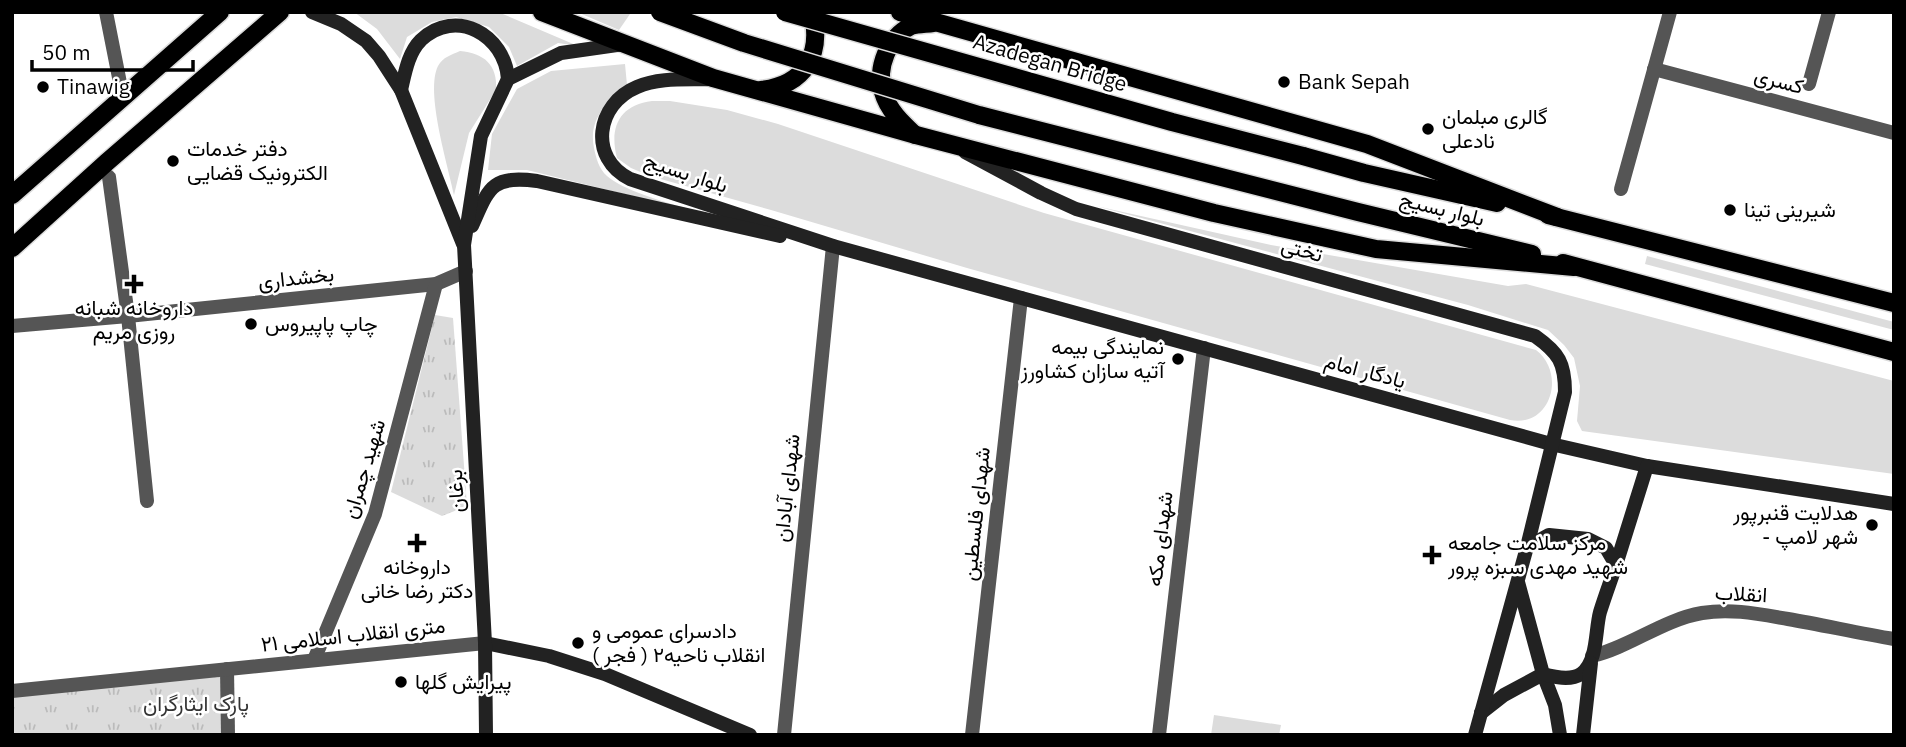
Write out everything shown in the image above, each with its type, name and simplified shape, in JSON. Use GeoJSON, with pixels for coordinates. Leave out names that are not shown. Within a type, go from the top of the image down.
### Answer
{"type":"FeatureCollection","features":[{"type":"Feature","properties":{"kind":"main road"},"geometry":{"type":"LineString","coordinates":[[12,195],[220,12]]}},
{"type":"Feature","properties":{"kind":"main road"},"geometry":{"type":"LineString","coordinates":[[12,248],[280,12]]}},
{"type":"Feature","properties":{"kind":"main road"},"geometry":{"type":"LineString","coordinates":[[542,12],[744,88],[1214,213],[1376,249],[1574,267]]}},
{"type":"Feature","properties":{"kind":"main road","name":"بلوار بسیج"},"geometry":{"type":"LineString","coordinates":[[660,12],[744,43],[979,115],[1547,258],[1894,352]]}},
{"type":"Feature","properties":{"kind":"main road","name":"Azadegan Bridge"},"geometry":{"type":"LineString","coordinates":[[785,12],[1172,122],[1303,156]]}},
{"type":"Feature","properties":{"kind":"main road"},"geometry":{"type":"LineString","coordinates":[[744,88],[762,90],[780,87],[796,78],[808,65],[815,48],[817,30],[812,12]]}},
{"type":"Feature","properties":{"kind":"main road"},"geometry":{"type":"LineString","coordinates":[[900,12],[1367,144],[1557,217]]}},
{"type":"Feature","properties":{"kind":"main road"},"geometry":{"type":"LineString","coordinates":[[916,135],[891,108],[883,91],[881,72],[886,53],[897,37],[912,26],[940,23]]}},
{"type":"Feature","properties":{"kind":"main road","name":"بلوار بسیج"},"geometry":{"type":"LineString","coordinates":[[1303,156],[1364,173],[1557,217],[1894,303]]}},
{"type":"Feature","properties":{"kind":"street"},"geometry":{"type":"LineString","coordinates":[[106,12],[124,98]]}},
{"type":"Feature","properties":{"kind":"street","name":"برغان"},"geometry":{"type":"LineString","coordinates":[[313,12],[341,24],[366,41],[401,90],[464,245]]}},
{"type":"Feature","properties":{"kind":"street"},"geometry":{"type":"LineString","coordinates":[[1621,188],[1670,12]]}},
{"type":"Feature","properties":{"kind":"street"},"geometry":{"type":"LineString","coordinates":[[1809,84],[1829,12]]}},
{"type":"Feature","properties":{"kind":"street"},"geometry":{"type":"LineString","coordinates":[[401,90],[407,65],[422,40],[438,30],[456,26],[484,34],[498,47],[507,64],[508,79],[561,53],[625,44]]}},
{"type":"Feature","properties":{"kind":"street","name":"کسری"},"geometry":{"type":"LineString","coordinates":[[1654,69],[1894,133]]}},
{"type":"Feature","properties":{"kind":"street","name":"بلوار بسیج"},"geometry":{"type":"LineString","coordinates":[[713,78],[654,81],[634,88],[611,109],[603,127],[601,146],[610,164],[619,174],[630,179],[833,246]]}},
{"type":"Feature","properties":{"kind":"street","name":"برغان"},"geometry":{"type":"LineString","coordinates":[[486,735],[485,643],[464,245],[481,136],[508,79]]}},
{"type":"Feature","properties":{"kind":"street","name":"تختی"},"geometry":{"type":"LineString","coordinates":[[951,145],[1076,209],[1535,336],[1550,346],[1561,359],[1565,392],[1518,582],[1475,735]]}},
{"type":"Feature","properties":{"kind":"street"},"geometry":{"type":"LineString","coordinates":[[109,177],[128,316],[147,501]]}},
{"type":"Feature","properties":{"kind":"street"},"geometry":{"type":"LineString","coordinates":[[464,245],[486,196],[497,184],[513,178],[537,181],[746,230],[833,246]]}},
{"type":"Feature","properties":{"kind":"street","name":"یادگار امام"},"geometry":{"type":"LineString","coordinates":[[833,246],[1551,444],[1647,466],[1894,504]]}},
{"type":"Feature","properties":{"kind":"street","name":"شهدای آبادان"},"geometry":{"type":"LineString","coordinates":[[784,735],[833,246]]}},
{"type":"Feature","properties":{"kind":"street","name":"بخشداری"},"geometry":{"type":"LineString","coordinates":[[12,326],[436,284],[466,271]]}},
{"type":"Feature","properties":{"kind":"street","name":"شهید چمران"},"geometry":{"type":"LineString","coordinates":[[314,660],[374,514],[436,284]]}},
{"type":"Feature","properties":{"kind":"street","name":"شهدای فلسطین"},"geometry":{"type":"LineString","coordinates":[[972,735],[1021,298]]}},
{"type":"Feature","properties":{"kind":"street","name":"شهدای مکه"},"geometry":{"type":"LineString","coordinates":[[1158,735],[1204,348]]}},
{"type":"Feature","properties":{"kind":"street"},"geometry":{"type":"LineString","coordinates":[[1583,735],[1599,615],[1647,466]]}},
{"type":"Feature","properties":{"kind":"street"},"geometry":{"type":"LineString","coordinates":[[1527,547],[1549,535],[1588,539],[1606,548],[1616,565]]}},
{"type":"Feature","properties":{"kind":"street"},"geometry":{"type":"LineString","coordinates":[[1518,582],[1543,674],[1555,705],[1560,735]]}},
{"type":"Feature","properties":{"kind":"street","name":"انقلاب"},"geometry":{"type":"LineString","coordinates":[[1592,656],[1611,652],[1669,622],[1702,613],[1734,610],[1894,639]]}},
{"type":"Feature","properties":{"kind":"street"},"geometry":{"type":"LineString","coordinates":[[485,643],[549,656],[605,674],[750,735]]}},
{"type":"Feature","properties":{"kind":"street","name":"۲۱ متری انقلاب اسلامی"},"geometry":{"type":"LineString","coordinates":[[12,691],[485,643]]}},
{"type":"Feature","properties":{"kind":"street"},"geometry":{"type":"LineString","coordinates":[[1481,713],[1504,695],[1543,674],[1575,677],[1582,674],[1592,656]]}},
{"type":"Feature","properties":{"kind":"street"},"geometry":{"type":"LineString","coordinates":[[227,669],[228,735]]}},
{"type":"Feature","properties":{"kind":"green space"},"geometry":{"type":"Polygon","coordinates":[[[354,12],[498,12],[578,46],[558,43],[517,66],[509,47],[489,27],[456,17],[432,22],[407,37],[400,59],[377,29],[354,12]]]}},
{"type":"Feature","properties":{"kind":"green space"},"geometry":{"type":"Polygon","coordinates":[[[577,12],[627,12],[630,14],[619,30],[577,12]]]}},
{"type":"Feature","properties":{"kind":"green space"},"geometry":{"type":"Polygon","coordinates":[[[460,51],[476,54],[488,62],[495,74],[496,90],[469,133],[454,195],[434,93],[438,66],[442,60],[460,51]]]}},
{"type":"Feature","properties":{"kind":"green space"},"geometry":{"type":"Polygon","coordinates":[[[625,64],[627,85],[606,105],[594,128],[595,152],[604,173],[619,184],[654,199],[750,225],[527,170],[488,170],[492,134],[517,89],[551,71],[625,64]]]}},
{"type":"Feature","properties":{"kind":"green space"},"geometry":{"type":"Polygon","coordinates":[[[652,101],[670,101],[727,110],[778,124],[1044,213],[1536,350],[1551,372],[1550,397],[1544,408],[1535,416],[1524,420],[1510,420],[650,176],[617,158],[614,137],[624,113],[631,107],[652,101]]]}},
{"type":"Feature","properties":{"kind":"green space"},"geometry":{"type":"Polygon","coordinates":[[[1096,206],[1271,245],[1508,286],[1526,284],[1894,381],[1894,474],[1582,431],[1577,421],[1580,386],[1574,358],[1548,330],[1468,305],[1096,206]]]}},
{"type":"Feature","properties":{"kind":"green space"},"geometry":{"type":"Polygon","coordinates":[[[1647,256],[1894,322],[1894,330],[1645,264],[1647,256]]]}},
{"type":"Feature","properties":{"kind":"green space"},"geometry":{"type":"Polygon","coordinates":[[[435,315],[453,318],[467,506],[442,516],[391,492],[435,315]]]}},
{"type":"Feature","properties":{"kind":"green space","name":"پارک ایثارگران"},"geometry":{"type":"Polygon","coordinates":[[[227,669],[228,735],[12,735],[12,691],[227,669]]]}},
{"type":"Feature","properties":{"kind":"green space"},"geometry":{"type":"Polygon","coordinates":[[[1214,715],[1281,725],[1279,735],[1211,735],[1214,715]]]}},
{"type":"Feature","properties":{"kind":"place","name":"Bank Sepah"},"geometry":{"type":"Point","coordinates":[1284,82]}},
{"type":"Feature","properties":{"kind":"place","name":"Tinawig"},"geometry":{"type":"Point","coordinates":[43,87]}},
{"type":"Feature","properties":{"kind":"place","name":"گالری مبلمان نادعلی"},"geometry":{"type":"Point","coordinates":[1428,129]}},
{"type":"Feature","properties":{"kind":"place","name":"دفتر خدمات الکترونیک قضایی"},"geometry":{"type":"Point","coordinates":[173,161]}},
{"type":"Feature","properties":{"kind":"place","name":"شیرینی تینا"},"geometry":{"type":"Point","coordinates":[1730,210]}},
{"type":"Feature","properties":{"kind":"place","name":"داروخانه شبانه روزی مریم"},"geometry":{"type":"Point","coordinates":[134,284]}},
{"type":"Feature","properties":{"kind":"place","name":"چاپ پاپیروس"},"geometry":{"type":"Point","coordinates":[251,324]}},
{"type":"Feature","properties":{"kind":"place","name":"نمایندگی بیمه آتیه سازان کشاورز"},"geometry":{"type":"Point","coordinates":[1178,359]}},
{"type":"Feature","properties":{"kind":"place","name":"هدلایت قنبرپور - شهر لامپ"},"geometry":{"type":"Point","coordinates":[1872,525]}},
{"type":"Feature","properties":{"kind":"place","name":"داروخانه دکتر رضا خانی"},"geometry":{"type":"Point","coordinates":[417,543]}},
{"type":"Feature","properties":{"kind":"place","name":"مرکز سلامت جامعه شهید مهدی سبزه پرور"},"geometry":{"type":"Point","coordinates":[1432,555]}},
{"type":"Feature","properties":{"kind":"place","name":"دادسرای عمومی و انقلاب ناحیه۲ ( فجر )"},"geometry":{"type":"Point","coordinates":[578,643]}},
{"type":"Feature","properties":{"kind":"place","name":"پیرایش گلها"},"geometry":{"type":"Point","coordinates":[401,682]}}]}
